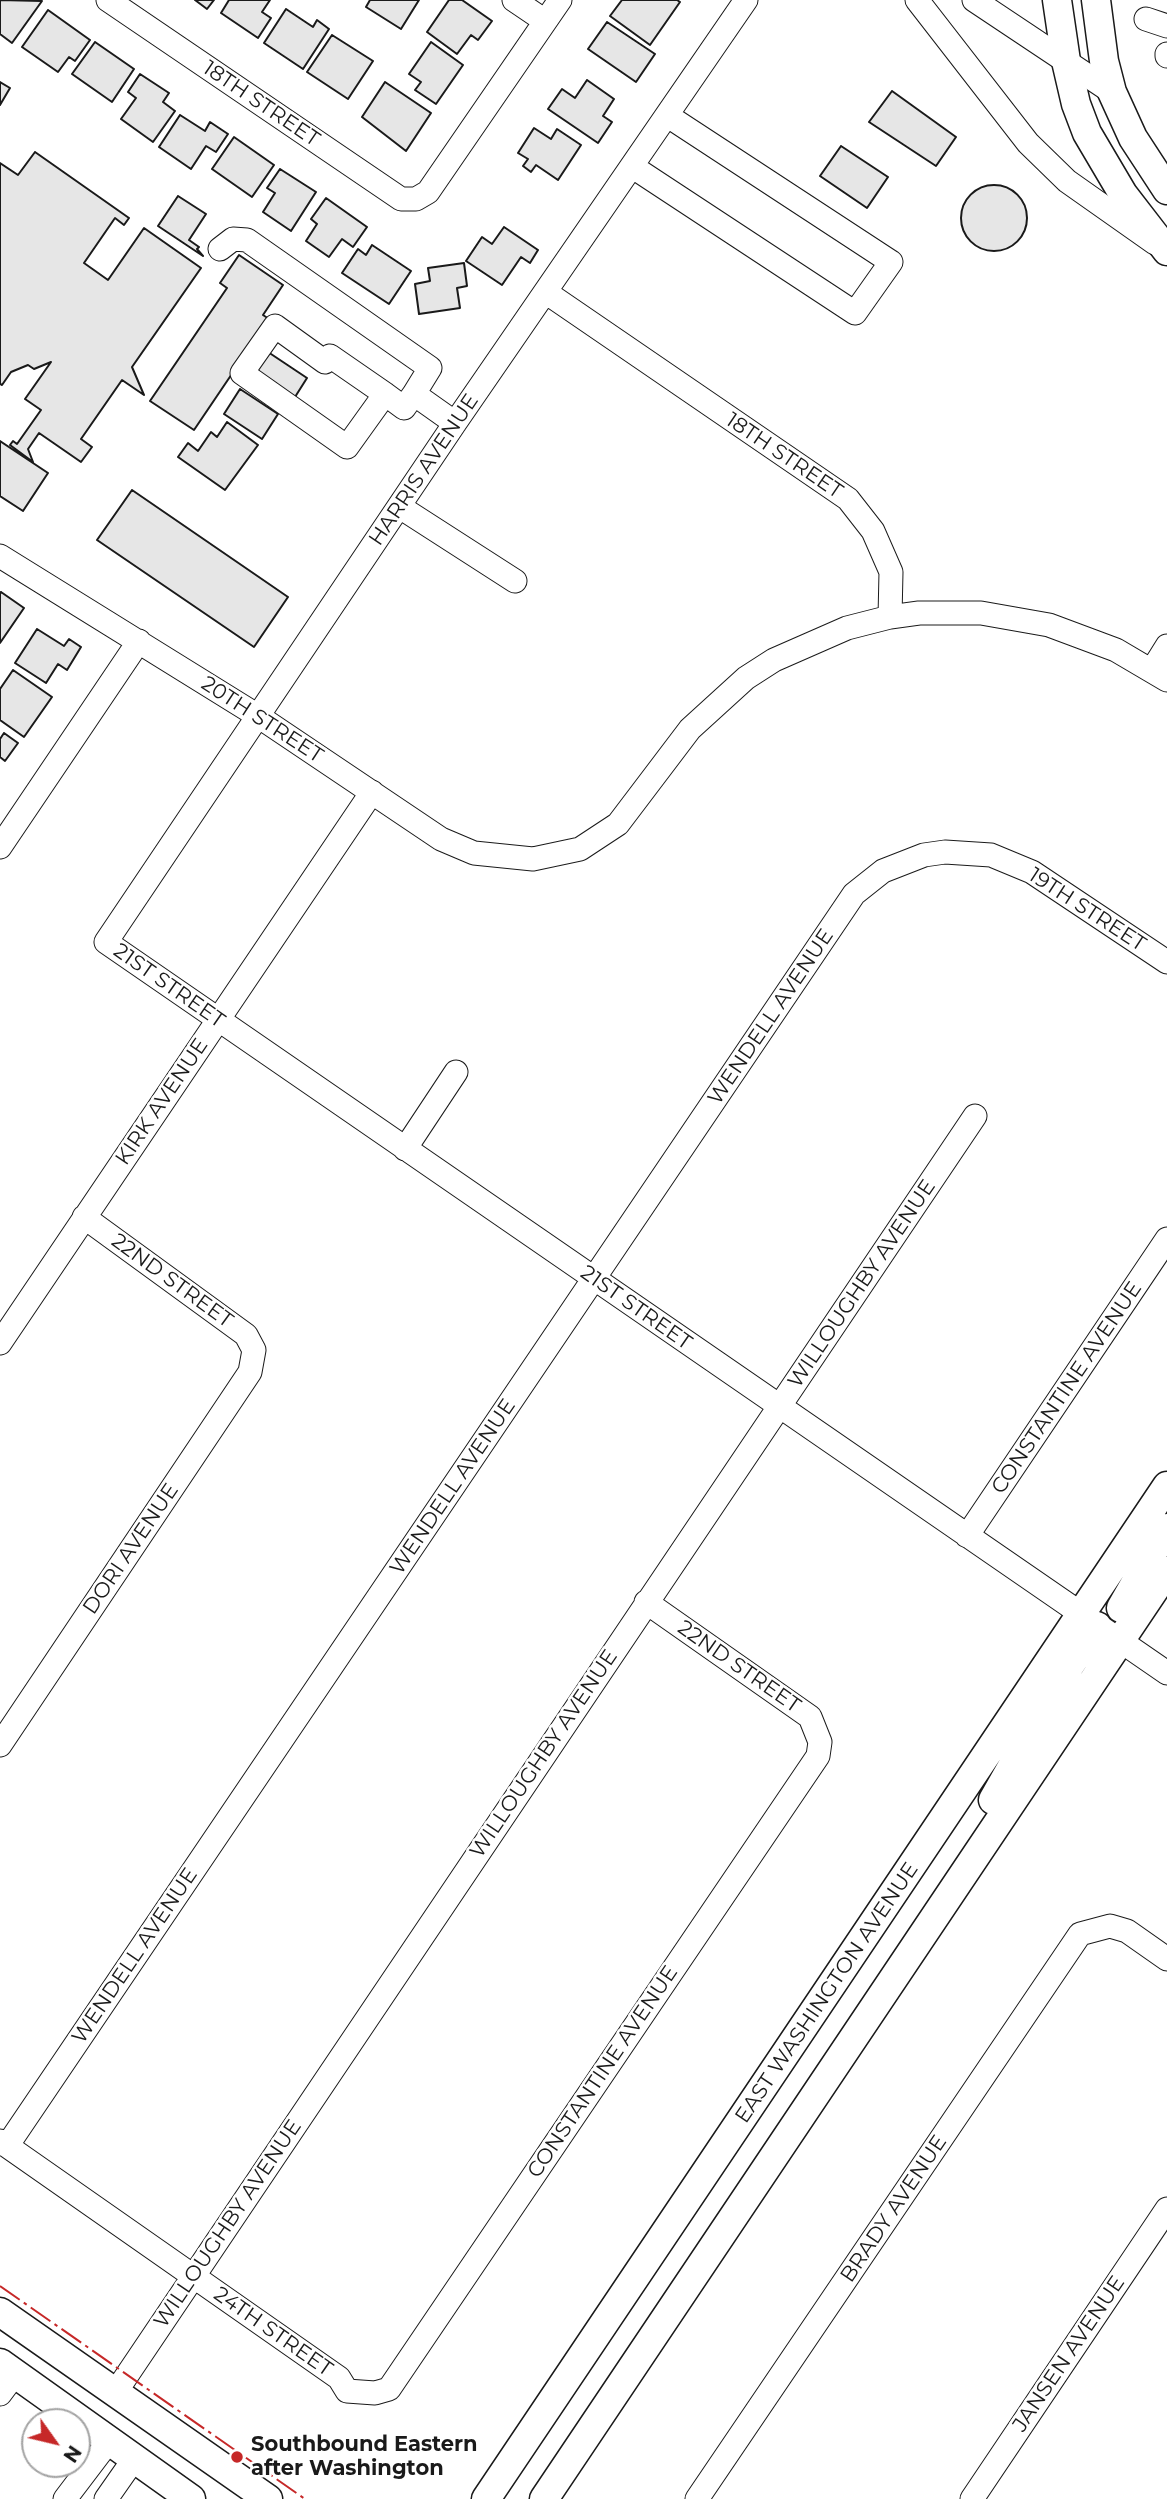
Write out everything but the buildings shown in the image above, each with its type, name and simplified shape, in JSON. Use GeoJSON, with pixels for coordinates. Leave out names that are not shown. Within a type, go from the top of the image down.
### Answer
{"type":"FeatureCollection","features":[{"type":"Feature","properties":{"kind":"main road"},"geometry":{"type":"LineString","coordinates":[[1057,0],[1066,61],[1076,104],[1097,151],[1123,194],[1166,250]]}},
{"type":"Feature","properties":{"kind":"main road"},"geometry":{"type":"LineString","coordinates":[[1096,0],[1104,61],[1112,92],[1133,138],[1167,190]]}},
{"type":"Feature","properties":{"kind":"main road","name":"EAST WASHINGTON AVENUE"},"geometry":{"type":"LineString","coordinates":[[544,2499],[952,1891],[1101,1628],[1167,1486]]}},
{"type":"Feature","properties":{"kind":"main road"},"geometry":{"type":"LineString","coordinates":[[1101,1628],[1167,1528]]}},
{"type":"Feature","properties":{"kind":"main road","name":"EAST WASHINGTON AVENUE"},"geometry":{"type":"LineString","coordinates":[[486,2499],[1101,1628],[1167,1571]]}},
{"type":"Feature","properties":{"kind":"main road"},"geometry":{"type":"LineString","coordinates":[[0,2312],[268,2499]]}},
{"type":"Feature","properties":{"kind":"main road"},"geometry":{"type":"LineString","coordinates":[[5,2377],[54,2373],[111,2411],[151,2418]]}},
{"type":"Feature","properties":{"kind":"main road"},"geometry":{"type":"LineString","coordinates":[[5,2377],[109,2441],[191,2499]]}},
{"type":"Feature","properties":{"kind":"street","name":"18TH STREET"},"geometry":{"type":"LineString","coordinates":[[108,0],[401,199],[416,199],[428,192],[545,21]]}},
{"type":"Feature","properties":{"kind":"street"},"geometry":{"type":"LineString","coordinates":[[514,0],[545,21],[560,0]]}},
{"type":"Feature","properties":{"kind":"street","name":"HARRIS AVENUE"},"geometry":{"type":"LineString","coordinates":[[106,942],[455,423],[547,293],[746,0]]}},
{"type":"Feature","properties":{"kind":"street"},"geometry":{"type":"LineString","coordinates":[[917,0],[1028,143],[1067,181],[1166,250]]}},
{"type":"Feature","properties":{"kind":"street"},"geometry":{"type":"LineString","coordinates":[[974,0],[1112,92]]}},
{"type":"Feature","properties":{"kind":"street"},"geometry":{"type":"LineString","coordinates":[[633,167],[855,313],[891,262],[668,116]]}},
{"type":"Feature","properties":{"kind":"street"},"geometry":{"type":"LineString","coordinates":[[220,249],[233,239],[247,240],[430,368],[404,408],[385,394],[330,356],[325,362],[275,326],[242,373],[347,447],[385,394]]}},
{"type":"Feature","properties":{"kind":"street","name":"18TH STREET"},"geometry":{"type":"LineString","coordinates":[[547,293],[848,499],[873,531],[891,572],[890,617]]}},
{"type":"Feature","properties":{"kind":"street"},"geometry":{"type":"LineString","coordinates":[[414,394],[455,423]]}},
{"type":"Feature","properties":{"kind":"street"},"geometry":{"type":"LineString","coordinates":[[400,507],[515,581]]}},
{"type":"Feature","properties":{"kind":"street","name":"20TH STREET"},"geometry":{"type":"LineString","coordinates":[[0,556],[258,716],[441,839],[474,853],[533,859],[580,849],[618,824],[690,729],[746,678],[774,660],[847,628],[890,617]]}},
{"type":"Feature","properties":{"kind":"street"},"geometry":{"type":"LineString","coordinates":[[890,617],[919,613],[982,613],[1049,625],[1116,650],[1159,675],[1167,646]]}},
{"type":"Feature","properties":{"kind":"street"},"geometry":{"type":"LineString","coordinates":[[0,847],[139,642]]}},
{"type":"Feature","properties":{"kind":"street","name":"KIRK AVENUE"},"geometry":{"type":"LineString","coordinates":[[0,1343],[372,793]]}},
{"type":"Feature","properties":{"kind":"street","name":"19TH STREET"},"geometry":{"type":"LineString","coordinates":[[924,855],[945,852],[991,855],[1032,872],[1167,962]]}},
{"type":"Feature","properties":{"kind":"street","name":"WENDELL AVENUE"},"geometry":{"type":"LineString","coordinates":[[3,2144],[854,894],[883,871],[924,855]]}},
{"type":"Feature","properties":{"kind":"street","name":"21ST STREET"},"geometry":{"type":"LineString","coordinates":[[106,942],[1167,1673]]}},
{"type":"Feature","properties":{"kind":"street"},"geometry":{"type":"LineString","coordinates":[[405,1149],[456,1072]]}},
{"type":"Feature","properties":{"kind":"street","name":"WILLOUGHBY AVENUE"},"geometry":{"type":"LineString","coordinates":[[115,2393],[975,1115]]}},
{"type":"Feature","properties":{"kind":"street","name":"22ND STREET"},"geometry":{"type":"LineString","coordinates":[[84,1217],[246,1335],[254,1350]]}},
{"type":"Feature","properties":{"kind":"street","name":"CONSTANTINE AVENUE"},"geometry":{"type":"LineString","coordinates":[[967,1536],[1167,1239]]}},
{"type":"Feature","properties":{"kind":"street","name":"DORI AVENUE"},"geometry":{"type":"LineString","coordinates":[[0,1745],[250,1372],[254,1350]]}},
{"type":"Feature","properties":{"kind":"street","name":"22ND STREET"},"geometry":{"type":"LineString","coordinates":[[646,1602],[810,1717],[820,1742]]}},
{"type":"Feature","properties":{"kind":"street","name":"CONSTANTINE AVENUE"},"geometry":{"type":"LineString","coordinates":[[375,2393],[389,2389],[818,1756],[820,1742]]}},
{"type":"Feature","properties":{"kind":"street","name":"BRADY AVENUE"},"geometry":{"type":"LineString","coordinates":[[697,2499],[1080,1934],[1110,1926],[1127,1931],[1167,1959]]}},
{"type":"Feature","properties":{"kind":"street","name":"24TH STREET"},"geometry":{"type":"LineString","coordinates":[[3,2144],[339,2378],[347,2390],[375,2393]]}},
{"type":"Feature","properties":{"kind":"street","name":"JANSEN AVENUE"},"geometry":{"type":"LineString","coordinates":[[972,2499],[1167,2209]]}},
{"type":"Feature","properties":{"kind":"street"},"geometry":{"type":"LineString","coordinates":[[65,2499],[109,2441]]}},
{"type":"Feature","properties":{"kind":"street"},"geometry":{"type":"LineString","coordinates":[[106,2499],[134,2459]]}},
{"type":"Feature","properties":{"kind":"power"},"geometry":{"type":"LineString","coordinates":[[0,2286],[305,2499]]}},
{"type":"Feature","properties":{"kind":"place","name":"Southbound Eastern after Washington"},"geometry":{"type":"Point","coordinates":[237,2457]}}]}
